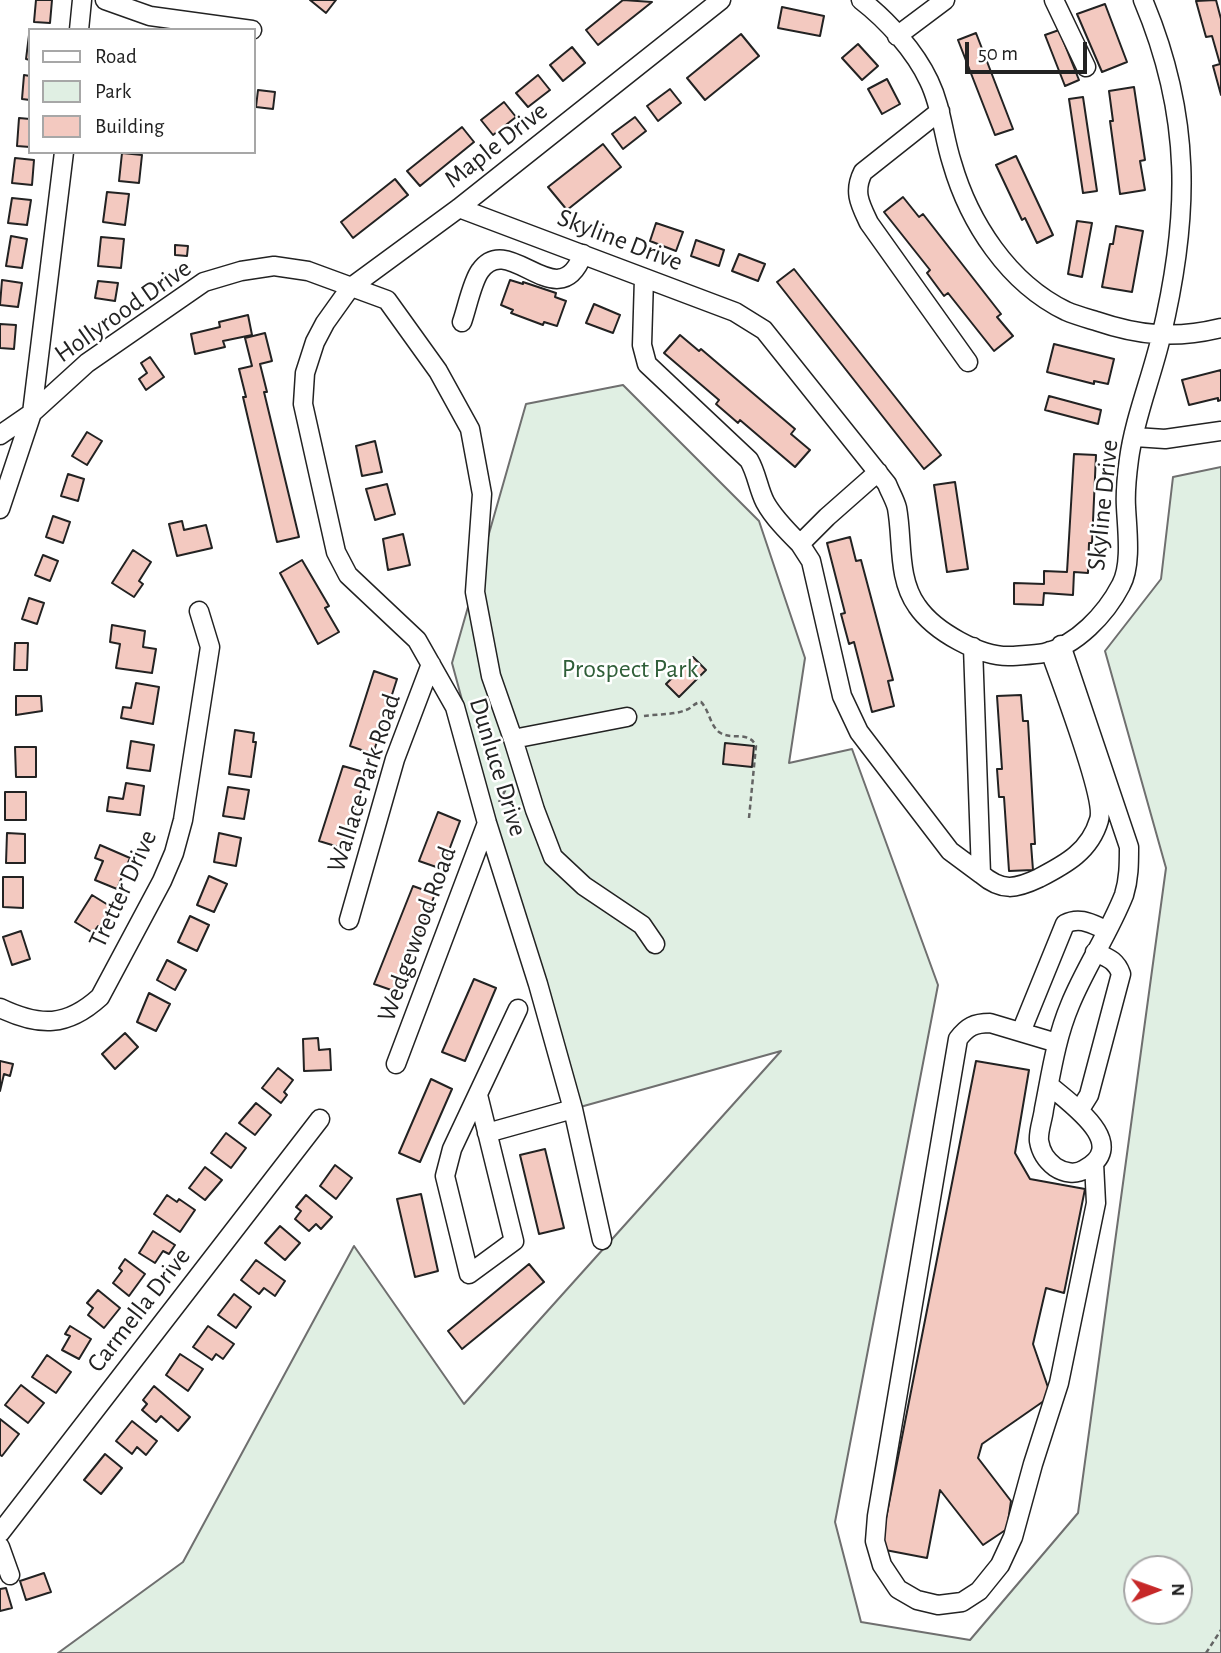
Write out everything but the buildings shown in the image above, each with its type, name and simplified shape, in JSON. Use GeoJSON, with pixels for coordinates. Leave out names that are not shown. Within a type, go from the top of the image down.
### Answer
{"type":"FeatureCollection","features":[{"type":"Feature","properties":{"kind":"street"},"geometry":{"type":"LineString","coordinates":[[79,28],[82,0]]}},
{"type":"Feature","properties":{"kind":"street"},"geometry":{"type":"LineString","coordinates":[[105,0],[149,16],[239,28]]}},
{"type":"Feature","properties":{"kind":"street","name":"Maple Drive"},"geometry":{"type":"LineString","coordinates":[[315,342],[350,288],[459,208],[721,0]]}},
{"type":"Feature","properties":{"kind":"street"},"geometry":{"type":"LineString","coordinates":[[861,0],[877,12],[928,79],[940,111],[951,162],[967,205],[993,249],[1026,285],[1065,310],[1118,328],[1162,336],[1200,333],[1221,328]]}},
{"type":"Feature","properties":{"kind":"street"},"geometry":{"type":"LineString","coordinates":[[897,36],[945,0]]}},
{"type":"Feature","properties":{"kind":"street"},"geometry":{"type":"LineString","coordinates":[[1057,1],[1086,67]]}},
{"type":"Feature","properties":{"kind":"street","name":"Skyline Drive"},"geometry":{"type":"LineString","coordinates":[[459,208],[736,312],[764,330],[887,484],[896,506],[904,576],[916,605],[939,630],[973,647],[1004,656],[1056,648],[1078,637],[1105,611],[1123,582],[1128,544],[1126,503],[1129,458],[1162,336],[1178,250],[1182,195],[1181,147],[1172,82],[1147,1]]}},
{"type":"Feature","properties":{"kind":"street"},"geometry":{"type":"LineString","coordinates":[[940,111],[863,172],[856,184],[859,203],[869,223],[968,362]]}},
{"type":"Feature","properties":{"kind":"street"},"geometry":{"type":"LineString","coordinates":[[0,435],[32,413],[64,154]]}},
{"type":"Feature","properties":{"kind":"street"},"geometry":{"type":"LineString","coordinates":[[462,322],[480,271],[490,262],[513,262],[558,281],[569,277],[578,269],[583,254]]}},
{"type":"Feature","properties":{"kind":"street","name":"Hollyrood Drive"},"geometry":{"type":"LineString","coordinates":[[0,509],[32,413],[87,363],[204,282],[241,271],[274,266],[308,271],[387,300],[438,371],[470,429],[482,495],[475,592],[491,676],[553,857],[584,886],[642,925],[655,944]]}},
{"type":"Feature","properties":{"kind":"street"},"geometry":{"type":"LineString","coordinates":[[644,278],[642,345],[647,364],[749,460],[756,472],[763,500],[811,561],[842,696],[859,732],[950,851],[995,885],[1021,887],[1070,862],[1092,836],[1100,817],[1096,788],[1056,648]]}},
{"type":"Feature","properties":{"kind":"street","name":"Dunluce Drive"},"geometry":{"type":"LineString","coordinates":[[315,342],[305,373],[303,404],[336,552],[348,575],[417,640],[455,707],[573,1109],[602,1240]]}},
{"type":"Feature","properties":{"kind":"street"},"geometry":{"type":"LineString","coordinates":[[1135,437],[1165,439],[1221,431]]}},
{"type":"Feature","properties":{"kind":"street"},"geometry":{"type":"LineString","coordinates":[[800,544],[878,472]]}},
{"type":"Feature","properties":{"kind":"street","name":"Tretter Drive"},"geometry":{"type":"LineString","coordinates":[[0,1008],[46,1021],[68,1020],[85,1011],[100,997],[162,881],[174,853],[183,820],[210,647],[199,611]]}},
{"type":"Feature","properties":{"kind":"street"},"geometry":{"type":"LineString","coordinates":[[973,647],[981,874]]}},
{"type":"Feature","properties":{"kind":"street"},"geometry":{"type":"LineString","coordinates":[[1056,648],[1129,847],[1129,870],[1124,894],[1069,1006],[1057,1043],[1039,1139],[1045,1159],[1063,1172],[1082,1171],[1094,1163]]}},
{"type":"Feature","properties":{"kind":"street","name":"Wallace Park Road"},"geometry":{"type":"LineString","coordinates":[[349,920],[396,759],[431,664]]}},
{"type":"Feature","properties":{"kind":"street"},"geometry":{"type":"LineString","coordinates":[[513,739],[627,717]]}},
{"type":"Feature","properties":{"kind":"street","name":"Wedgewood Road"},"geometry":{"type":"LineString","coordinates":[[397,1065],[487,823]]}},
{"type":"Feature","properties":{"kind":"street"},"geometry":{"type":"LineString","coordinates":[[1021,1032],[1065,924],[1083,920],[1107,930]]}},
{"type":"Feature","properties":{"kind":"street"},"geometry":{"type":"LineString","coordinates":[[1079,1111],[1089,1095],[1121,974],[1113,960],[1096,952]]}},
{"type":"Feature","properties":{"kind":"street"},"geometry":{"type":"LineString","coordinates":[[478,1095],[514,1241],[469,1274],[445,1176],[452,1149],[518,1009]]}},
{"type":"Feature","properties":{"kind":"street"},"geometry":{"type":"LineString","coordinates":[[1049,1085],[1091,1121],[1100,1133],[1100,1151],[1094,1163],[1096,1203],[1059,1384],[1013,1537],[1000,1565],[979,1591],[962,1602],[938,1605],[917,1600],[898,1589],[882,1565],[875,1541],[877,1516],[958,1039],[966,1028],[979,1023],[990,1023],[1057,1043]]}},
{"type":"Feature","properties":{"kind":"street"},"geometry":{"type":"LineString","coordinates":[[487,1133],[573,1109]]}},
{"type":"Feature","properties":{"kind":"street","name":"Carmella Drive"},"geometry":{"type":"LineString","coordinates":[[0,1533],[320,1119]]}},
{"type":"Feature","properties":{"kind":"street"},"geometry":{"type":"LineString","coordinates":[[0,1547],[10,1575]]}},
{"type":"Feature","properties":{"kind":"path"},"geometry":{"type":"LineString","coordinates":[[627,717],[679,712],[701,702],[717,730],[723,734],[753,740],[756,746],[749,818]]}},
{"type":"Feature","properties":{"kind":"path"},"geometry":{"type":"LineString","coordinates":[[487,823],[521,762]]}},
{"type":"Feature","properties":{"kind":"path"},"geometry":{"type":"LineString","coordinates":[[1206,1653],[1221,1630]]}},
{"type":"Feature","properties":{"kind":"green space","name":"Prospect Park"},"geometry":{"type":"Polygon","coordinates":[[[623,385],[759,521],[805,658],[789,763],[852,749],[938,985],[835,1522],[861,1622],[970,1640],[1078,1513],[1166,868],[1105,651],[1161,579],[1173,477],[1221,467],[1221,1653],[58,1653],[183,1562],[354,1246],[464,1404],[781,1051],[573,1109],[452,663],[526,404],[623,385]]]}}]}
